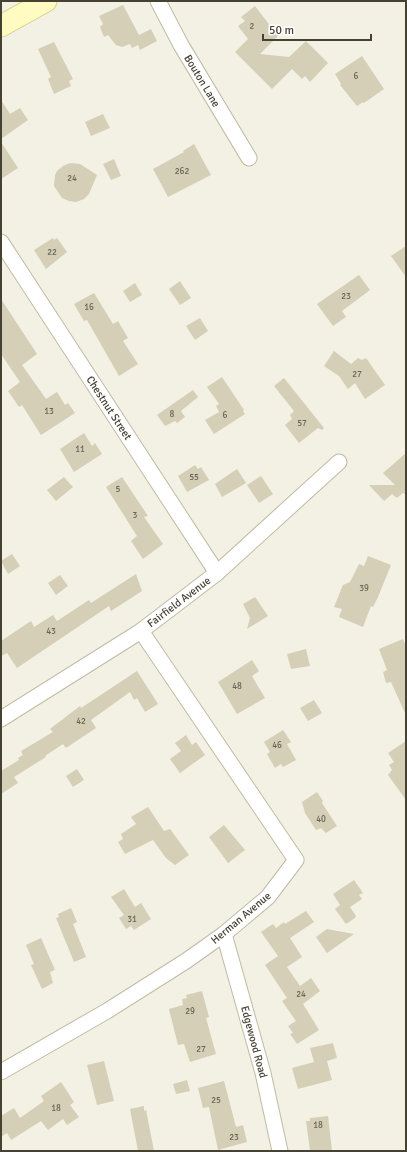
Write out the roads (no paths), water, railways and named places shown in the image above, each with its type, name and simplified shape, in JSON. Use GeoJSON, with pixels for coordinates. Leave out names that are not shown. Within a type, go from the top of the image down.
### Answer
{"type":"FeatureCollection","features":[{"type":"Feature","properties":{"kind":"main road"},"geometry":{"type":"LineString","coordinates":[[1,26],[46,1]]}},
{"type":"Feature","properties":{"kind":"street","name":"Bouton Lane"},"geometry":{"type":"LineString","coordinates":[[158,1],[181,45],[249,158]]}},
{"type":"Feature","properties":{"kind":"street","name":"Chestnut Street"},"geometry":{"type":"LineString","coordinates":[[1,242],[217,573]]}},
{"type":"Feature","properties":{"kind":"street","name":"Fairfield Avenue"},"geometry":{"type":"LineString","coordinates":[[1,719],[141,630],[217,573],[339,462]]}},
{"type":"Feature","properties":{"kind":"street","name":"Herman Avenue"},"geometry":{"type":"LineString","coordinates":[[1,1072],[160,978],[224,934],[268,897],[296,860],[141,630]]}},
{"type":"Feature","properties":{"kind":"street","name":"Edgewood Road"},"geometry":{"type":"LineString","coordinates":[[224,934],[263,1073],[280,1151]]}}]}
